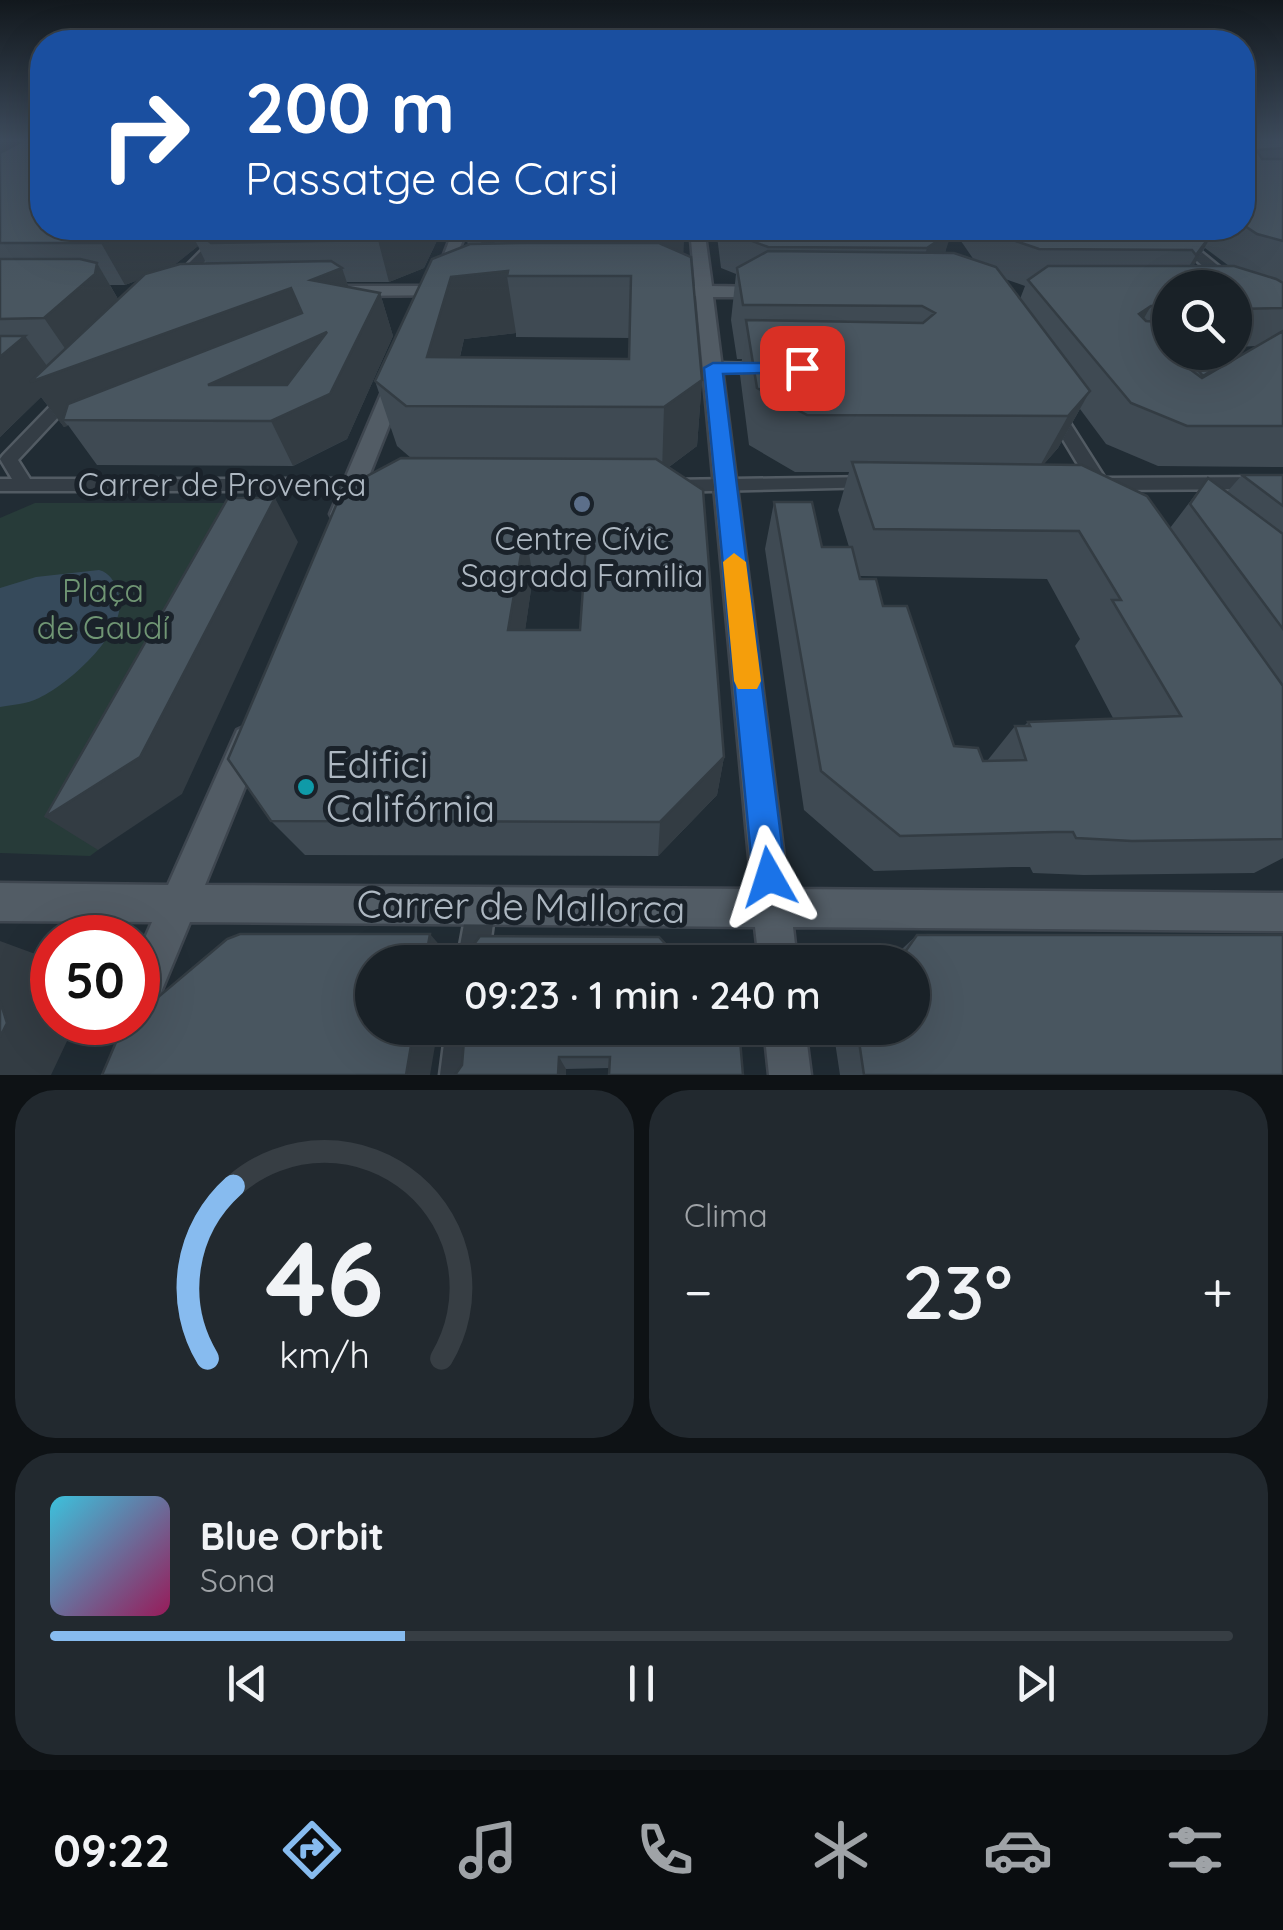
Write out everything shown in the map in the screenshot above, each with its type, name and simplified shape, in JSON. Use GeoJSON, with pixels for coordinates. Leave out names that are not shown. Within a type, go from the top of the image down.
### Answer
{"type":"FeatureCollection","features":[{"type":"Feature","properties":{"kind":"main road"},"geometry":{"type":"LineString","coordinates":[[432,299],[456,240]]}},
{"type":"Feature","properties":{"kind":"main road"},"geometry":{"type":"LineString","coordinates":[[698,240],[776,945]]}},
{"type":"Feature","properties":{"kind":"main road"},"geometry":{"type":"LineString","coordinates":[[164,292],[203,291]]}},
{"type":"Feature","properties":{"kind":"main road"},"geometry":{"type":"LineString","coordinates":[[315,291],[432,299],[476,291]]}},
{"type":"Feature","properties":{"kind":"main road"},"geometry":{"type":"LineString","coordinates":[[642,292],[791,292]]}},
{"type":"Feature","properties":{"kind":"main road"},"geometry":{"type":"LineString","coordinates":[[333,534],[402,370]]}},
{"type":"Feature","properties":{"kind":"main road"},"geometry":{"type":"LineString","coordinates":[[160,945],[260,710]]}},
{"type":"Feature","properties":{"kind":"main road","name":"Carrer de Mallorca"},"geometry":{"type":"LineString","coordinates":[[0,902],[1283,912]]}},
{"type":"Feature","properties":{"kind":"main road"},"geometry":{"type":"LineString","coordinates":[[787,1045],[790,1075]]}},
{"type":"Feature","properties":{"kind":"street"},"geometry":{"type":"LineString","coordinates":[[164,292],[218,240]]}},
{"type":"Feature","properties":{"kind":"street"},"geometry":{"type":"LineString","coordinates":[[1177,240],[1211,270]]}},
{"type":"Feature","properties":{"kind":"street"},"geometry":{"type":"LineString","coordinates":[[713,368],[790,368]]}},
{"type":"Feature","properties":{"kind":"street"},"geometry":{"type":"LineString","coordinates":[[25,484],[9,459],[80,384]]}},
{"type":"Feature","properties":{"kind":"street"},"geometry":{"type":"LineString","coordinates":[[1045,398],[1114,508]]}},
{"type":"Feature","properties":{"kind":"street"},"geometry":{"type":"LineString","coordinates":[[644,486],[887,483]]}},
{"type":"Feature","properties":{"kind":"street"},"geometry":{"type":"LineString","coordinates":[[1066,484],[1283,484]]}},
{"type":"Feature","properties":{"kind":"street"},"geometry":{"type":"LineString","coordinates":[[1167,484],[1188,500]]}},
{"type":"Feature","properties":{"kind":"street","name":"Carrer de Provença"},"geometry":{"type":"LineString","coordinates":[[0,485],[392,485]]}},
{"type":"Feature","properties":{"kind":"street"},"geometry":{"type":"LineString","coordinates":[[475,945],[480,908]]}},
{"type":"Feature","properties":{"kind":"street"},"geometry":{"type":"LineString","coordinates":[[457,1075],[461,1045]]}},
{"type":"Feature","properties":{"kind":"green space","name":"Plaça de Gaudí"},"geometry":{"type":"Polygon","coordinates":[[[35,503],[244,503],[148,748],[98,850],[90,856],[0,853],[0,518],[35,503]]]}},
{"type":"Feature","properties":{"kind":"water"},"geometry":{"type":"Polygon","coordinates":[[[99,570],[113,581],[120,607],[107,638],[81,668],[52,691],[30,702],[0,707],[0,588],[36,577],[99,570]]]}},
{"type":"Feature","properties":{"kind":"building"},"geometry":{"type":"Polygon","coordinates":[[[0,191],[30,191],[30,240],[110,240],[101,243],[0,243],[0,191]]]}},
{"type":"Feature","properties":{"kind":"building"},"geometry":{"type":"Polygon","coordinates":[[[1255,191],[1283,191],[1283,241],[1257,234],[1255,191]]]}},
{"type":"Feature","properties":{"kind":"building"},"geometry":{"type":"Polygon","coordinates":[[[207,240],[378,240],[211,243],[207,240]]]}},
{"type":"Feature","properties":{"kind":"building"},"geometry":{"type":"Polygon","coordinates":[[[511,240],[661,240],[653,243],[511,240]]]}},
{"type":"Feature","properties":{"kind":"building"},"geometry":{"type":"Polygon","coordinates":[[[749,240],[939,240],[927,248],[768,247],[749,240]]]}},
{"type":"Feature","properties":{"kind":"building"},"geometry":{"type":"Polygon","coordinates":[[[1013,240],[1207,240],[1196,255],[1192,250],[1039,249],[1013,240]]]}},
{"type":"Feature","properties":{"kind":"building"},"geometry":{"type":"Polygon","coordinates":[[[659,243],[691,257],[702,380],[664,407],[406,406],[375,381],[432,259],[470,244],[659,243]],[[508,271],[451,277],[427,357],[629,359],[631,276],[507,276],[508,271]]]}},
{"type":"Feature","properties":{"kind":"building"},"geometry":{"type":"Polygon","coordinates":[[[768,251],[954,253],[996,267],[1090,391],[1068,416],[807,415],[757,388],[746,320],[923,323],[935,313],[922,306],[743,305],[737,268],[768,251]]]}},
{"type":"Feature","properties":{"kind":"building"},"geometry":{"type":"Polygon","coordinates":[[[0,259],[80,259],[97,263],[95,274],[44,318],[0,319],[0,259]]]}},
{"type":"Feature","properties":{"kind":"building"},"geometry":{"type":"Polygon","coordinates":[[[331,261],[342,268],[311,280],[380,293],[330,394],[271,421],[63,420],[68,404],[302,313],[291,288],[30,382],[145,274],[180,264],[331,261]],[[327,332],[208,385],[287,385],[327,332]]]}},
{"type":"Feature","properties":{"kind":"building"},"geometry":{"type":"Polygon","coordinates":[[[1048,266],[1234,266],[1247,270],[1152,270],[1152,306],[1139,314],[1152,322],[1152,370],[1191,370],[1202,378],[1216,370],[1252,370],[1252,349],[1283,331],[1283,426],[1187,426],[1131,403],[1028,280],[1048,266]]]}},
{"type":"Feature","properties":{"kind":"building"},"geometry":{"type":"Polygon","coordinates":[[[1252,272],[1283,283],[1283,308],[1252,309],[1252,272]]]}},
{"type":"Feature","properties":{"kind":"building"},"geometry":{"type":"Polygon","coordinates":[[[0,336],[25,336],[0,357],[0,336]]]}},
{"type":"Feature","properties":{"kind":"building"},"geometry":{"type":"Polygon","coordinates":[[[401,458],[656,459],[703,490],[724,757],[660,822],[271,821],[228,759],[343,489],[401,458]],[[525,531],[508,630],[580,630],[587,531],[525,531]]]}},
{"type":"Feature","properties":{"kind":"building"},"geometry":{"type":"Polygon","coordinates":[[[852,462],[1082,465],[1147,496],[1283,686],[1283,839],[1132,841],[1076,838],[1073,832],[900,836],[821,771],[774,502],[812,502],[822,547],[852,547],[860,579],[876,579],[883,606],[907,606],[954,746],[978,748],[983,761],[1026,760],[1015,726],[1030,726],[1028,722],[1181,716],[1112,600],[1121,600],[1079,531],[874,529],[852,462]]]}},
{"type":"Feature","properties":{"kind":"building"},"geometry":{"type":"Polygon","coordinates":[[[1242,475],[1283,475],[1283,506],[1242,475]]]}},
{"type":"Feature","properties":{"kind":"building"},"geometry":{"type":"Polygon","coordinates":[[[1208,478],[1283,534],[1283,629],[1190,504],[1208,478]]]}},
{"type":"Feature","properties":{"kind":"building"},"geometry":{"type":"Polygon","coordinates":[[[228,498],[275,498],[140,757],[45,817],[228,498]]]}},
{"type":"Feature","properties":{"kind":"building"},"geometry":{"type":"Polygon","coordinates":[[[240,934],[430,934],[428,945],[355,945],[355,1045],[411,1045],[406,1075],[102,1075],[115,1045],[160,1045],[160,995],[227,939],[240,934]]]}},
{"type":"Feature","properties":{"kind":"building"},"geometry":{"type":"Polygon","coordinates":[[[917,935],[1283,935],[1283,1075],[864,1075],[860,1045],[930,1045],[930,945],[910,945],[917,935]]]}},
{"type":"Feature","properties":{"kind":"building"},"geometry":{"type":"Polygon","coordinates":[[[480,936],[659,937],[666,945],[473,945],[480,936]]]}},
{"type":"Feature","properties":{"kind":"building"},"geometry":{"type":"Polygon","coordinates":[[[0,1001],[7,1023],[0,1037],[0,1001]]]}},
{"type":"Feature","properties":{"kind":"building"},"geometry":{"type":"Polygon","coordinates":[[[464,1045],[740,1045],[743,1075],[609,1075],[610,1057],[559,1057],[558,1075],[455,1075],[462,1065],[464,1045]]]}},
{"type":"Feature","properties":{"kind":"slow traffic"},"geometry":{"type":"LineString","coordinates":[[734,562],[748,681]]}},
{"type":"Feature","properties":{"kind":"place","name":"Centre Cívic Sagrada Familia"},"geometry":{"type":"Point","coordinates":[582,504]}},
{"type":"Feature","properties":{"kind":"place","name":"Edifici Califórnia"},"geometry":{"type":"Point","coordinates":[306,787]}},
{"type":"Feature","properties":{"kind":"route"},"geometry":{"type":"LineString","coordinates":[[769,877],[713,368],[802,368]]}}]}
